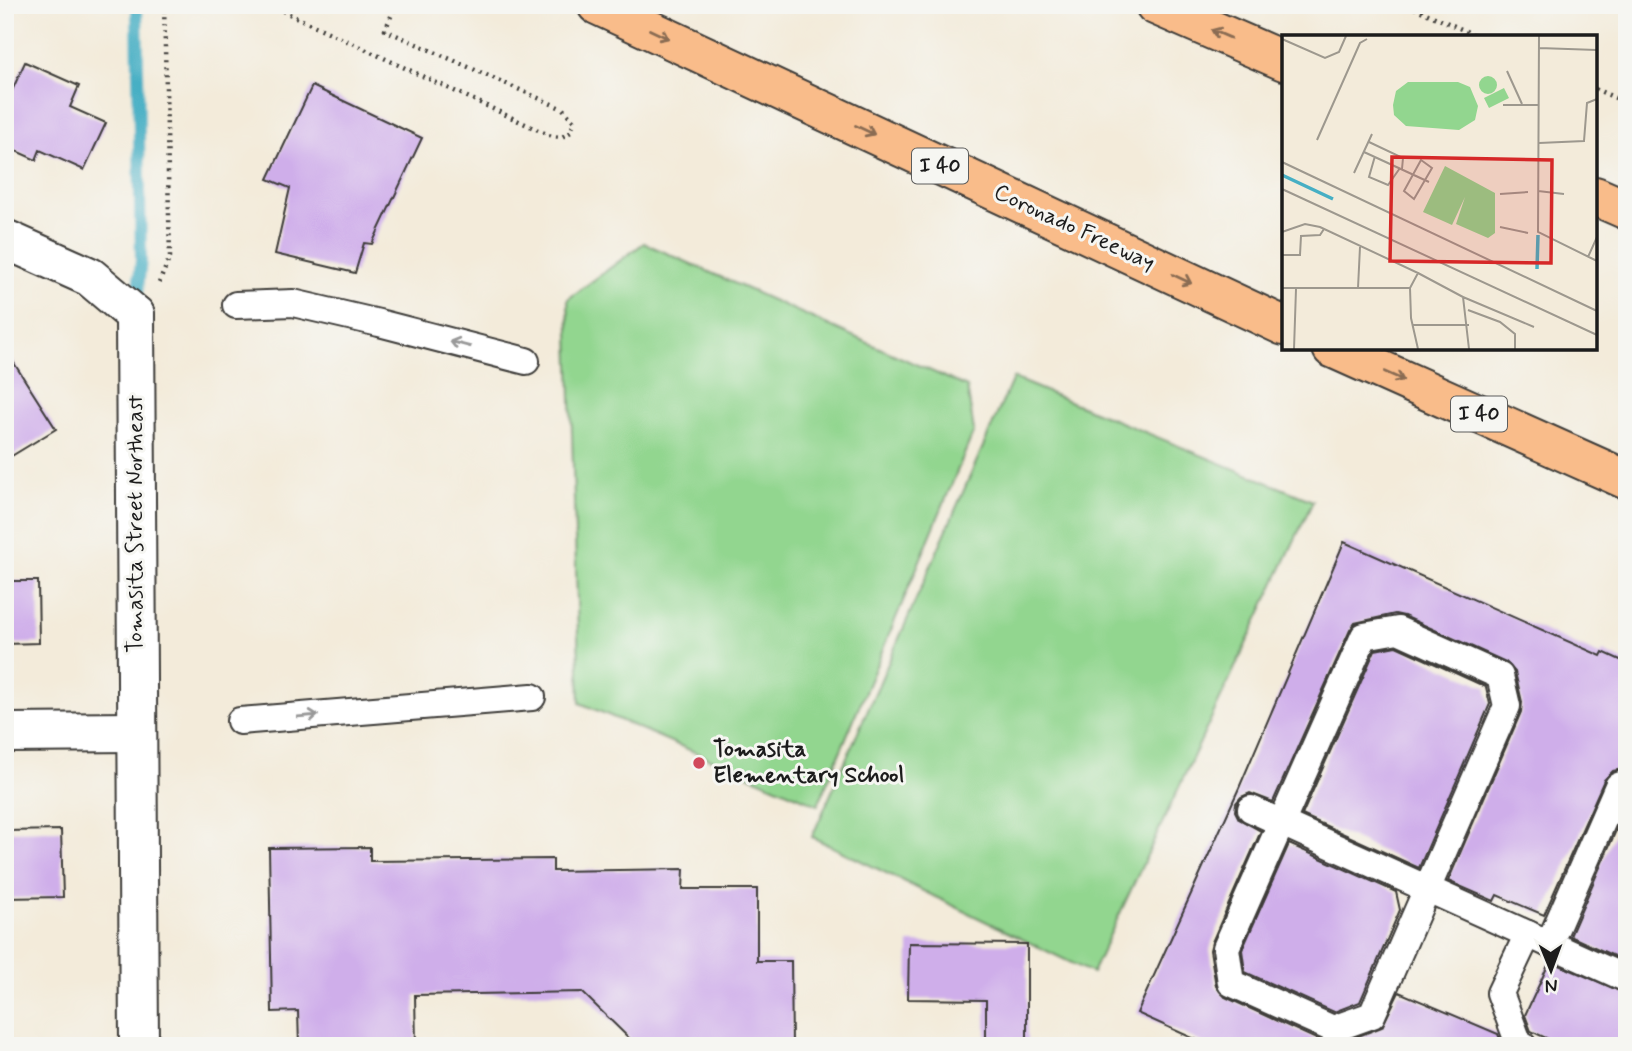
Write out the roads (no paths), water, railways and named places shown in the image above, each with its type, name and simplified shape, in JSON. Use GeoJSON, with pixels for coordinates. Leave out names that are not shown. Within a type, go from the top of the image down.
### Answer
{"type":"FeatureCollection","features":[{"type":"Feature","properties":{"kind":"highway","name":"Coronado Freeway"},"geometry":{"type":"LineString","coordinates":[[597,5],[1282,325]]}},
{"type":"Feature","properties":{"kind":"highway"},"geometry":{"type":"LineString","coordinates":[[1155,5],[1282,60]]}},
{"type":"Feature","properties":{"kind":"highway"},"geometry":{"type":"LineString","coordinates":[[1597,198],[1627,210]]}},
{"type":"Feature","properties":{"kind":"highway","name":"I 40"},"geometry":{"type":"LineString","coordinates":[[1336,350],[1627,480]]}},
{"type":"Feature","properties":{"kind":"street","name":"Tomasita Street Northeast"},"geometry":{"type":"LineString","coordinates":[[5,239],[90,277],[135,315],[139,1046]]}},
{"type":"Feature","properties":{"kind":"street"},"geometry":{"type":"LineString","coordinates":[[5,733],[137,733]]}},
{"type":"Feature","properties":{"kind":"lane"},"geometry":{"type":"LineString","coordinates":[[236,305],[292,303],[526,361]]}},
{"type":"Feature","properties":{"kind":"lane"},"geometry":{"type":"LineString","coordinates":[[1398,630],[1500,676],[1507,706],[1426,889],[1372,1015],[1333,1029],[1231,983],[1226,948],[1364,636],[1398,630]]}},
{"type":"Feature","properties":{"kind":"lane"},"geometry":{"type":"LineString","coordinates":[[240,722],[532,697]]}},
{"type":"Feature","properties":{"kind":"lane"},"geometry":{"type":"LineString","coordinates":[[1522,1046],[1500,993],[1538,939],[1618,786],[1627,783]]}},
{"type":"Feature","properties":{"kind":"lane"},"geometry":{"type":"LineString","coordinates":[[1251,809],[1627,979]]}},
{"type":"Feature","properties":{"kind":"waterway"},"geometry":{"type":"LineString","coordinates":[[136,309],[141,260],[137,5]]}},
{"type":"Feature","properties":{"kind":"place","name":"Tomasita Elementary School"},"geometry":{"type":"Point","coordinates":[699,763]}}]}
